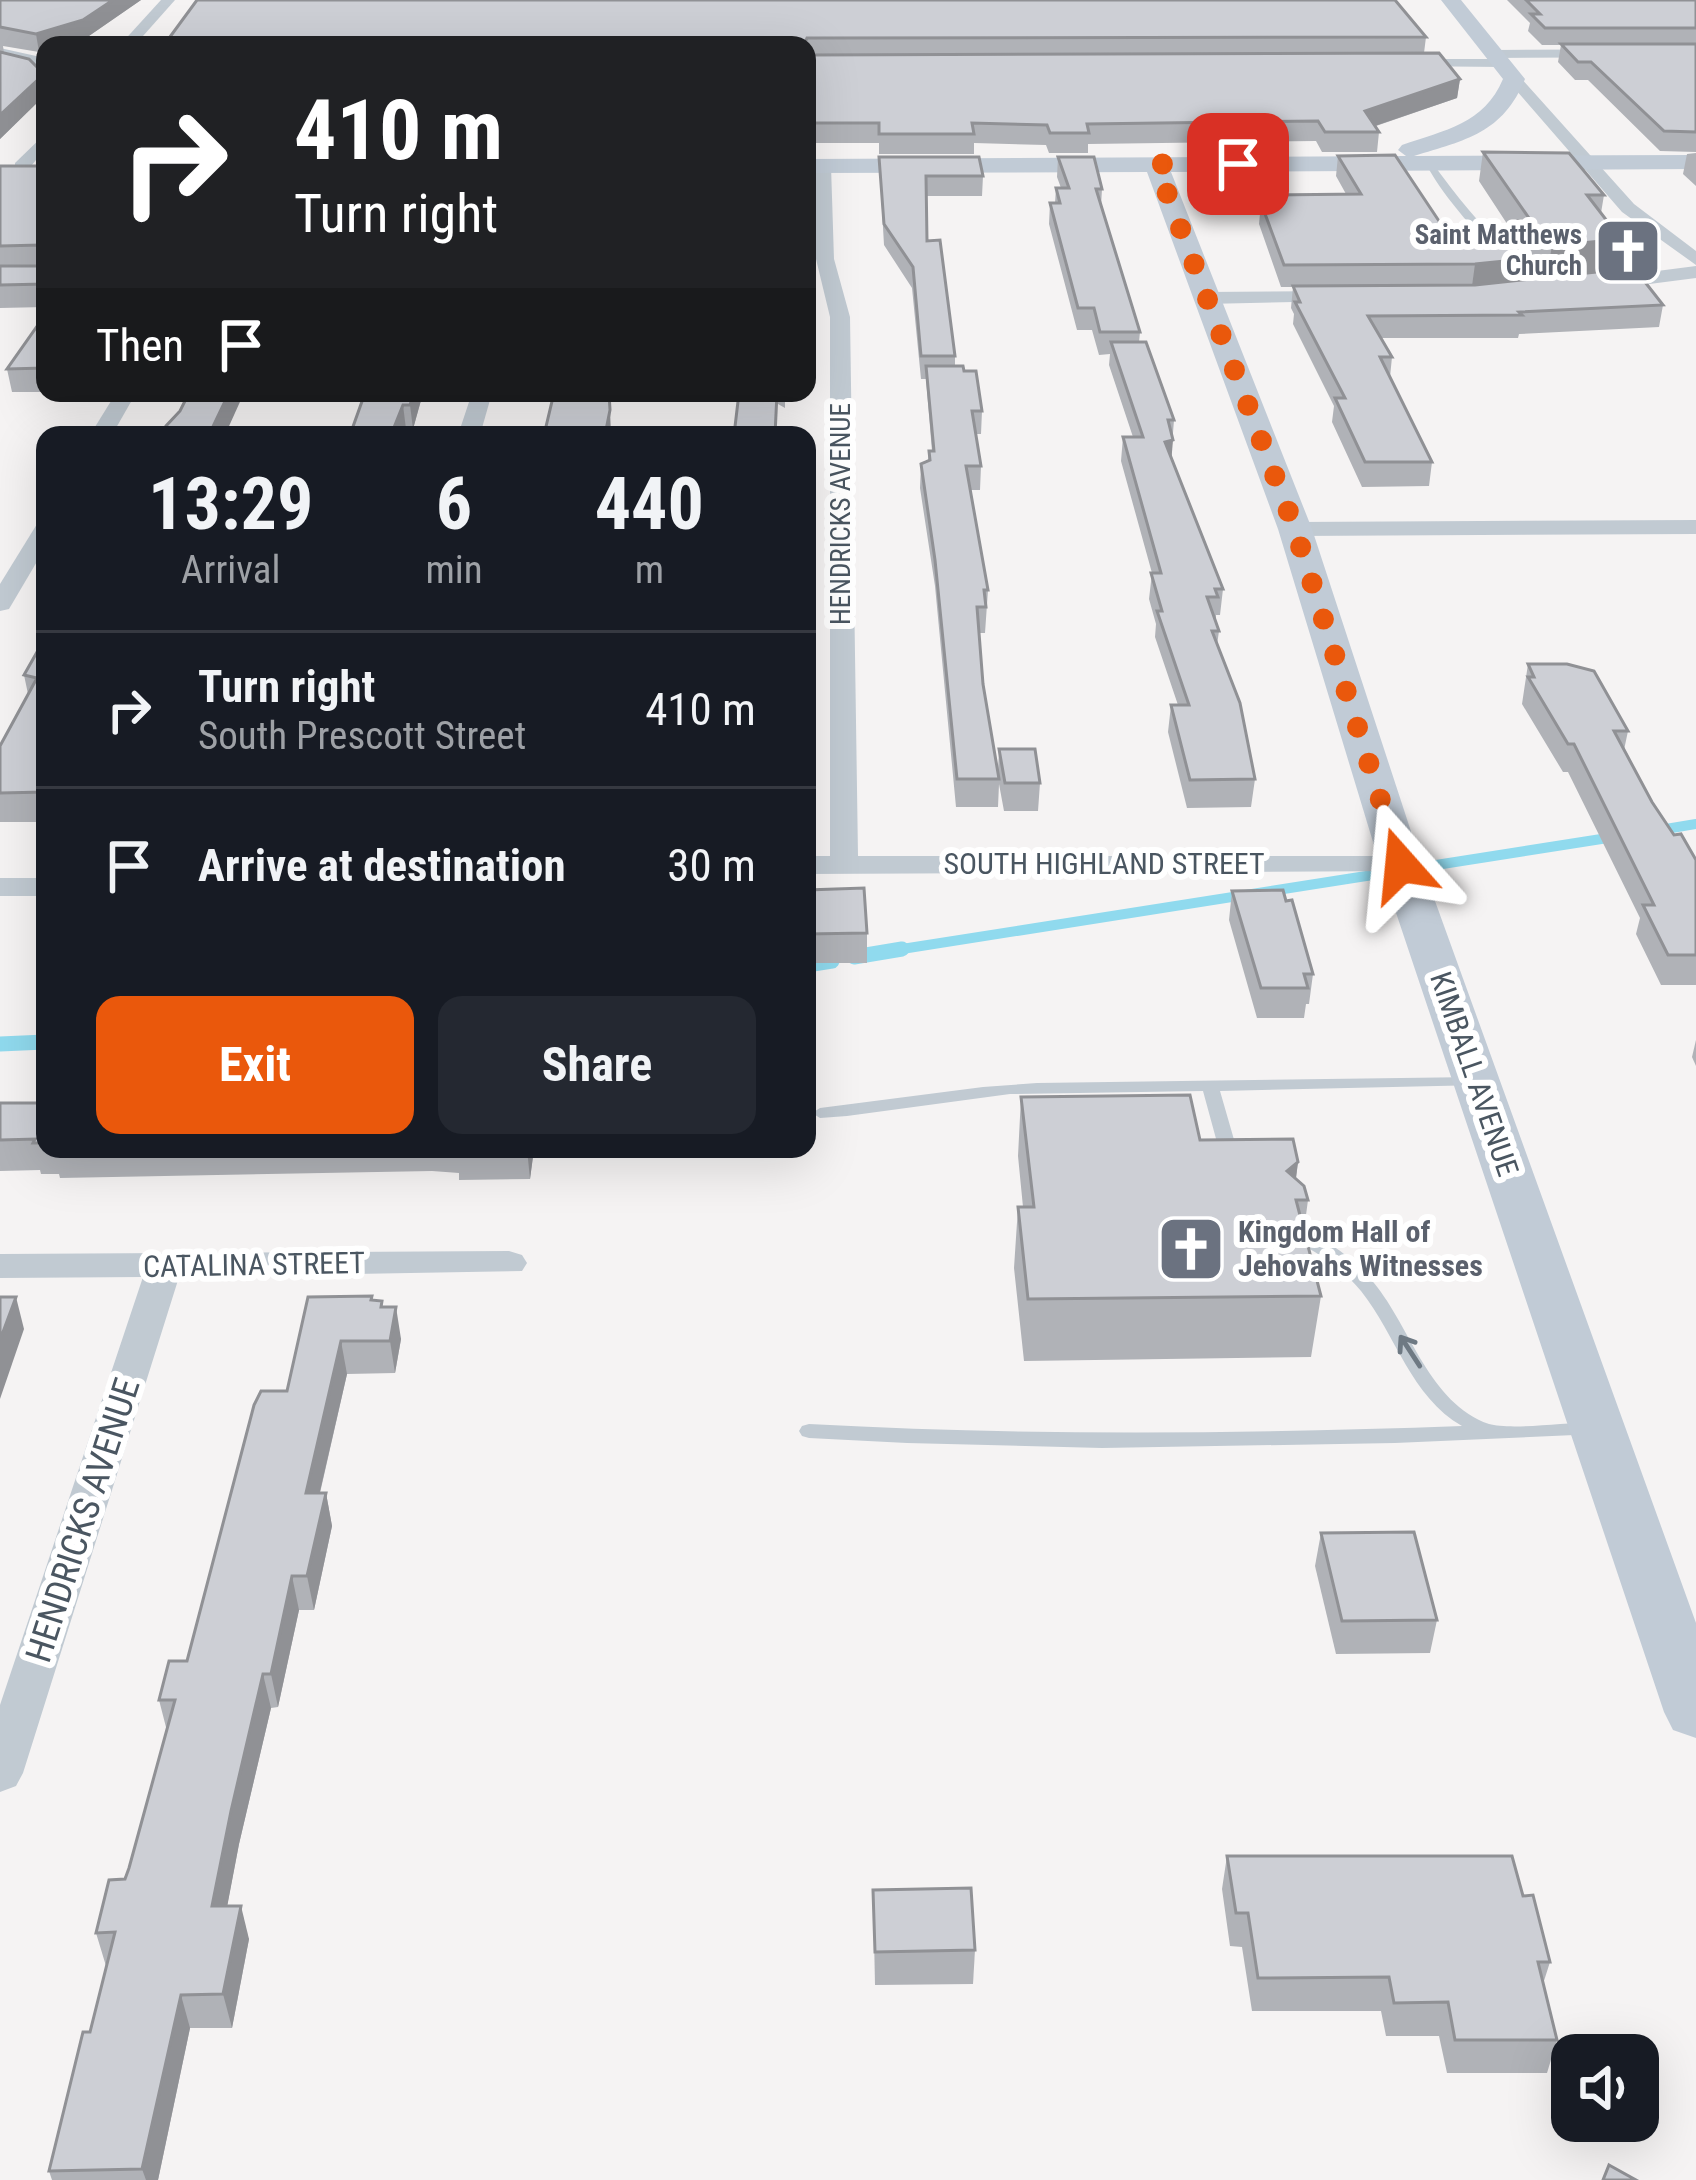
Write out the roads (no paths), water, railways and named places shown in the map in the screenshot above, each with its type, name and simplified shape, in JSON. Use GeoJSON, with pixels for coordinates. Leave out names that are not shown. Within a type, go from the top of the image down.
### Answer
{"type":"FeatureCollection","features":[{"type":"Feature","properties":{"kind":"main road"},"geometry":{"type":"LineString","coordinates":[[1317,164],[1420,147],[1471,128],[1502,108],[1504,65],[1450,0]]}},
{"type":"Feature","properties":{"kind":"main road"},"geometry":{"type":"LineString","coordinates":[[816,166],[1696,163]]}},
{"type":"Feature","properties":{"kind":"main road","name":"KIMBALL AVENUE"},"geometry":{"type":"LineString","coordinates":[[1156,164],[1192,206],[1206,298],[1295,529],[1401,865],[1696,1712]]}},
{"type":"Feature","properties":{"kind":"main road"},"geometry":{"type":"LineString","coordinates":[[1192,206],[1247,171],[1279,164]]}},
{"type":"Feature","properties":{"kind":"street"},"geometry":{"type":"LineString","coordinates":[[136,36],[168,0]]}},
{"type":"Feature","properties":{"kind":"street"},"geometry":{"type":"LineString","coordinates":[[0,52],[36,60]]}},
{"type":"Feature","properties":{"kind":"street"},"geometry":{"type":"LineString","coordinates":[[1383,63],[1504,65],[1696,53]]}},
{"type":"Feature","properties":{"kind":"street"},"geometry":{"type":"LineString","coordinates":[[1504,65],[1628,208],[1696,260]]}},
{"type":"Feature","properties":{"kind":"street","name":"HENDRICKS AVENUE"},"geometry":{"type":"LineString","coordinates":[[816,175],[825,259],[840,317],[844,863]]}},
{"type":"Feature","properties":{"kind":"street"},"geometry":{"type":"LineString","coordinates":[[1511,293],[1696,272]]}},
{"type":"Feature","properties":{"kind":"street"},"geometry":{"type":"LineString","coordinates":[[1206,298],[1361,297]]}},
{"type":"Feature","properties":{"kind":"street"},"geometry":{"type":"LineString","coordinates":[[1295,529],[1696,527]]}},
{"type":"Feature","properties":{"kind":"street"},"geometry":{"type":"LineString","coordinates":[[0,604],[36,544]]}},
{"type":"Feature","properties":{"kind":"street","name":"SOUTH HIGHLAND STREET"},"geometry":{"type":"LineString","coordinates":[[816,865],[1401,865]]}},
{"type":"Feature","properties":{"kind":"street"},"geometry":{"type":"LineString","coordinates":[[0,887],[36,887]]}},
{"type":"Feature","properties":{"kind":"street","name":"CATALINA STREET"},"geometry":{"type":"LineString","coordinates":[[0,1267],[509,1263]]}},
{"type":"Feature","properties":{"kind":"street","name":"HENDRICKS AVENUE"},"geometry":{"type":"LineString","coordinates":[[0,1773],[164,1267]]}},
{"type":"Feature","properties":{"kind":"lane"},"geometry":{"type":"LineString","coordinates":[[1428,163],[1468,221],[1514,267],[1551,291]]}},
{"type":"Feature","properties":{"kind":"lane"},"geometry":{"type":"LineString","coordinates":[[820,1114],[982,1091],[1477,1082]]}},
{"type":"Feature","properties":{"kind":"lane"},"geometry":{"type":"LineString","coordinates":[[1211,1089],[1236,1174]]}},
{"type":"Feature","properties":{"kind":"lane"},"geometry":{"type":"LineString","coordinates":[[1292,1232],[1327,1246],[1370,1285],[1450,1410],[1490,1433]]}},
{"type":"Feature","properties":{"kind":"lane"},"geometry":{"type":"LineString","coordinates":[[809,1431],[939,1440],[1210,1442],[1597,1429]]}},
{"type":"Feature","properties":{"kind":"waterway"},"geometry":{"type":"LineString","coordinates":[[1654,831],[1696,824]]}},
{"type":"Feature","properties":{"kind":"waterway"},"geometry":{"type":"LineString","coordinates":[[901,949],[1614,837]]}},
{"type":"Feature","properties":{"kind":"waterway"},"geometry":{"type":"LineString","coordinates":[[854,957],[901,949]]}},
{"type":"Feature","properties":{"kind":"waterway"},"geometry":{"type":"LineString","coordinates":[[883,952],[901,949]]}},
{"type":"Feature","properties":{"kind":"waterway"},"geometry":{"type":"LineString","coordinates":[[816,964],[832,961]]}},
{"type":"Feature","properties":{"kind":"waterway"},"geometry":{"type":"LineString","coordinates":[[0,1044],[36,1042]]}},
{"type":"Feature","properties":{"kind":"place","name":"Saint Matthews Church"},"geometry":{"type":"Point","coordinates":[1628,251]}},
{"type":"Feature","properties":{"kind":"place","name":"Kingdom Hall of Jehovahs Witnesses"},"geometry":{"type":"Point","coordinates":[1191,1249]}}]}
